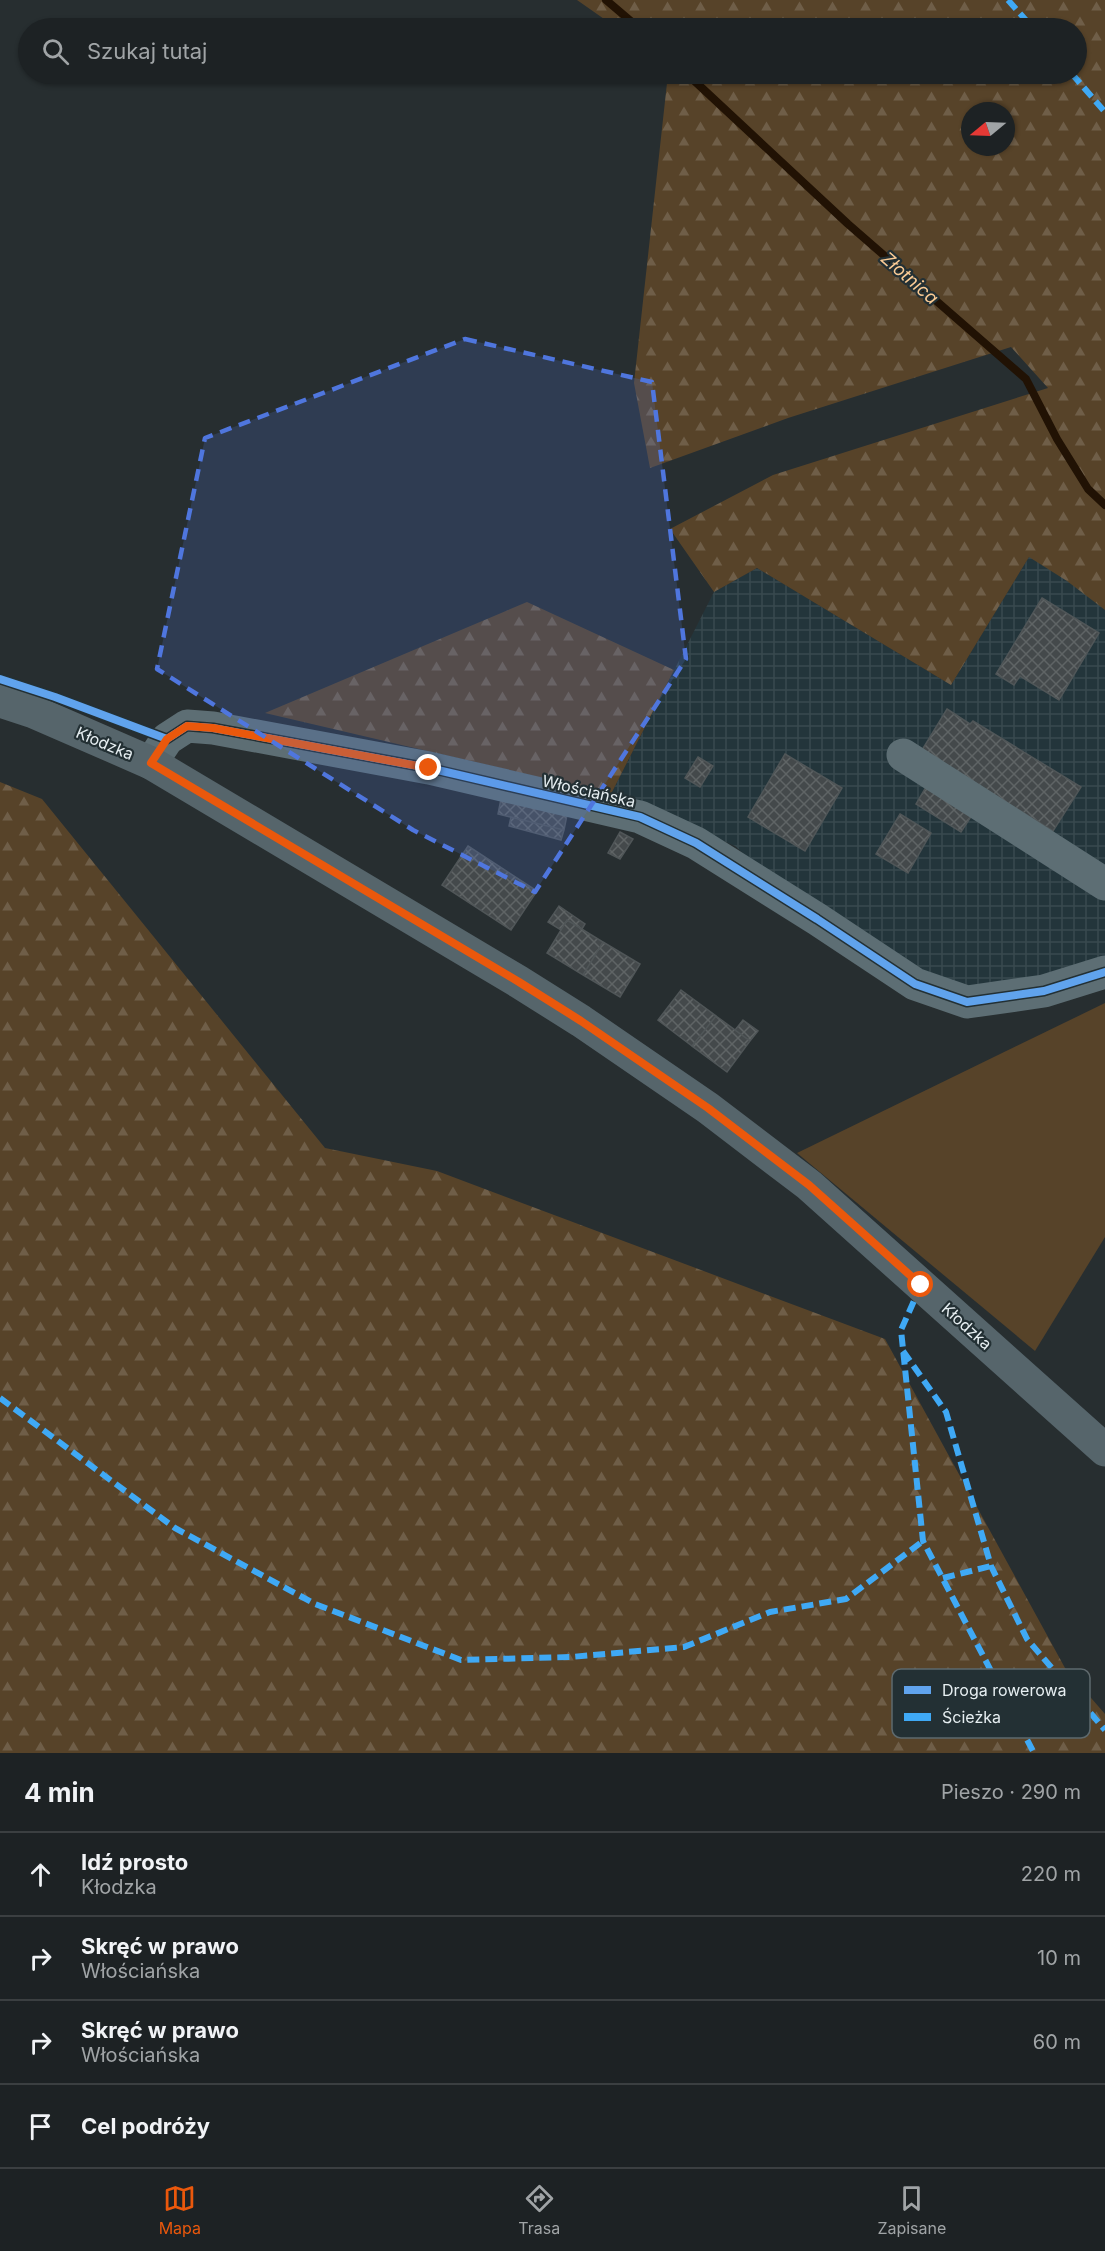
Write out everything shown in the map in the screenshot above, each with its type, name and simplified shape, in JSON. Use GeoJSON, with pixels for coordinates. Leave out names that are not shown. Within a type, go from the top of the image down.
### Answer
{"type":"FeatureCollection","features":[{"type":"Feature","properties":{"kind":"main road","name":"Kłodzka"},"geometry":{"type":"LineString","coordinates":[[0,701],[34,712],[151,763],[581,1021],[708,1108],[809,1185],[1105,1450]]}},
{"type":"Feature","properties":{"kind":"street","name":"Włościańska"},"geometry":{"type":"LineString","coordinates":[[151,763],[167,739],[187,726],[213,728],[429,768],[640,817],[696,843],[915,984],[967,1002],[1044,991],[1105,972]]}},
{"type":"Feature","properties":{"kind":"street"},"geometry":{"type":"LineString","coordinates":[[903,754],[1105,884]]}},
{"type":"Feature","properties":{"kind":"highlighted area"},"geometry":{"type":"Polygon","coordinates":[[[465,339],[652,382],[686,659],[535,892],[413,830],[157,669],[205,438],[465,339]]]}},
{"type":"Feature","properties":{"kind":"shaded area"},"geometry":{"type":"Polygon","coordinates":[[[1105,468],[1105,959],[1016,986],[975,990],[908,965],[747,857],[735,846],[611,794],[714,592],[757,568],[951,685],[1029,557],[1105,468]]]}},
{"type":"Feature","properties":{"kind":"green space"},"geometry":{"type":"Polygon","coordinates":[[[577,0],[1105,0],[1105,610],[1067,581],[1029,557],[951,685],[757,568],[714,592],[670,529],[773,475],[1048,388],[1011,347],[788,418],[650,468],[634,383],[667,84],[1087,84],[1087,18],[603,18],[577,0]]]}},
{"type":"Feature","properties":{"kind":"green space"},"geometry":{"type":"Polygon","coordinates":[[[527,602],[674,670],[611,794],[265,713],[527,602]]]}},
{"type":"Feature","properties":{"kind":"green space"},"geometry":{"type":"Polygon","coordinates":[[[0,782],[42,799],[325,1148],[437,1171],[885,1339],[1066,1669],[892,1669],[892,1738],[1090,1738],[1090,1697],[1105,1714],[1105,1753],[0,1753],[0,782]]]}},
{"type":"Feature","properties":{"kind":"green space"},"geometry":{"type":"Polygon","coordinates":[[[1105,1003],[1105,1237],[1035,1351],[797,1153],[1105,1003]]]}},
{"type":"Feature","properties":{"kind":"building"},"geometry":{"type":"Polygon","coordinates":[[[1042,598],[1099,633],[1059,700],[1020,676],[1014,685],[996,674],[1042,598]]]}},
{"type":"Feature","properties":{"kind":"building"},"geometry":{"type":"Polygon","coordinates":[[[947,709],[970,724],[973,721],[1081,787],[1053,831],[922,750],[947,709]]]}},
{"type":"Feature","properties":{"kind":"building"},"geometry":{"type":"Polygon","coordinates":[[[785,754],[842,788],[805,851],[748,817],[785,754]]]}},
{"type":"Feature","properties":{"kind":"building"},"geometry":{"type":"Polygon","coordinates":[[[698,757],[713,766],[700,787],[685,778],[698,757]]]}},
{"type":"Feature","properties":{"kind":"building"},"geometry":{"type":"Polygon","coordinates":[[[926,787],[972,815],[961,832],[916,804],[926,787]]]}},
{"type":"Feature","properties":{"kind":"building"},"geometry":{"type":"Polygon","coordinates":[[[501,799],[567,815],[564,830],[498,814],[501,799]]]}},
{"type":"Feature","properties":{"kind":"building"},"geometry":{"type":"Polygon","coordinates":[[[900,814],[931,833],[908,873],[876,854],[900,814]]]}},
{"type":"Feature","properties":{"kind":"building"},"geometry":{"type":"Polygon","coordinates":[[[511,817],[564,830],[561,840],[509,826],[511,817]]]}},
{"type":"Feature","properties":{"kind":"building"},"geometry":{"type":"Polygon","coordinates":[[[620,832],[633,839],[620,859],[608,853],[620,832]]]}},
{"type":"Feature","properties":{"kind":"building"},"geometry":{"type":"Polygon","coordinates":[[[468,846],[537,891],[511,930],[442,885],[468,846]]]}},
{"type":"Feature","properties":{"kind":"building"},"geometry":{"type":"Polygon","coordinates":[[[559,906],[585,924],[582,929],[567,920],[561,930],[548,922],[559,906]]]}},
{"type":"Feature","properties":{"kind":"building"},"geometry":{"type":"Polygon","coordinates":[[[567,920],[603,942],[583,975],[547,953],[567,920]]]}},
{"type":"Feature","properties":{"kind":"building"},"geometry":{"type":"Polygon","coordinates":[[[603,942],[640,964],[620,997],[583,975],[603,942]]]}},
{"type":"Feature","properties":{"kind":"building"},"geometry":{"type":"Polygon","coordinates":[[[681,990],[716,1016],[692,1046],[658,1020],[681,990]]]}},
{"type":"Feature","properties":{"kind":"building"},"geometry":{"type":"Polygon","coordinates":[[[716,1016],[750,1041],[727,1072],[692,1046],[716,1016]]]}},
{"type":"Feature","properties":{"kind":"building"},"geometry":{"type":"Polygon","coordinates":[[[743,1020],[758,1031],[750,1041],[735,1030],[743,1020]]]}},
{"type":"Feature","properties":{"kind":"waterway","name":"Złotnica"},"geometry":{"type":"LineString","coordinates":[[606,0],[627,18]]}},
{"type":"Feature","properties":{"kind":"waterway","name":"Złotnica"},"geometry":{"type":"LineString","coordinates":[[698,84],[848,224],[1026,379],[1057,439],[1088,489],[1105,505]]}},
{"type":"Feature","properties":{"kind":"marked path"},"geometry":{"type":"LineString","coordinates":[[1008,0],[1024,18]]}},
{"type":"Feature","properties":{"kind":"marked path"},"geometry":{"type":"LineString","coordinates":[[1081,84],[1105,112]]}},
{"type":"Feature","properties":{"kind":"marked path"},"geometry":{"type":"LineString","coordinates":[[921,1285],[901,1330],[923,1541],[990,1669]]}},
{"type":"Feature","properties":{"kind":"marked path"},"geometry":{"type":"LineString","coordinates":[[903,1351],[946,1412],[991,1566],[1027,1639],[1053,1669]]}},
{"type":"Feature","properties":{"kind":"marked path"},"geometry":{"type":"LineString","coordinates":[[0,1398],[175,1528],[315,1604],[461,1660],[571,1657],[684,1647],[770,1612],[846,1599],[923,1541]]}},
{"type":"Feature","properties":{"kind":"marked path"},"geometry":{"type":"LineString","coordinates":[[943,1578],[991,1566]]}},
{"type":"Feature","properties":{"kind":"marked path"},"geometry":{"type":"LineString","coordinates":[[1090,1712],[1105,1730]]}},
{"type":"Feature","properties":{"kind":"marked path"},"geometry":{"type":"LineString","coordinates":[[1026,1738],[1034,1753]]}},
{"type":"Feature","properties":{"kind":"cycle path"},"geometry":{"type":"LineString","coordinates":[[0,679],[167,739],[187,726],[213,728],[429,768],[640,817],[696,843],[915,984],[967,1002],[1044,991],[1105,972]]}},
{"type":"Feature","properties":{"kind":"route"},"geometry":{"type":"LineString","coordinates":[[429,768],[213,728],[187,726],[167,739],[151,763],[581,1021],[708,1108],[809,1185],[921,1285]]}}]}
